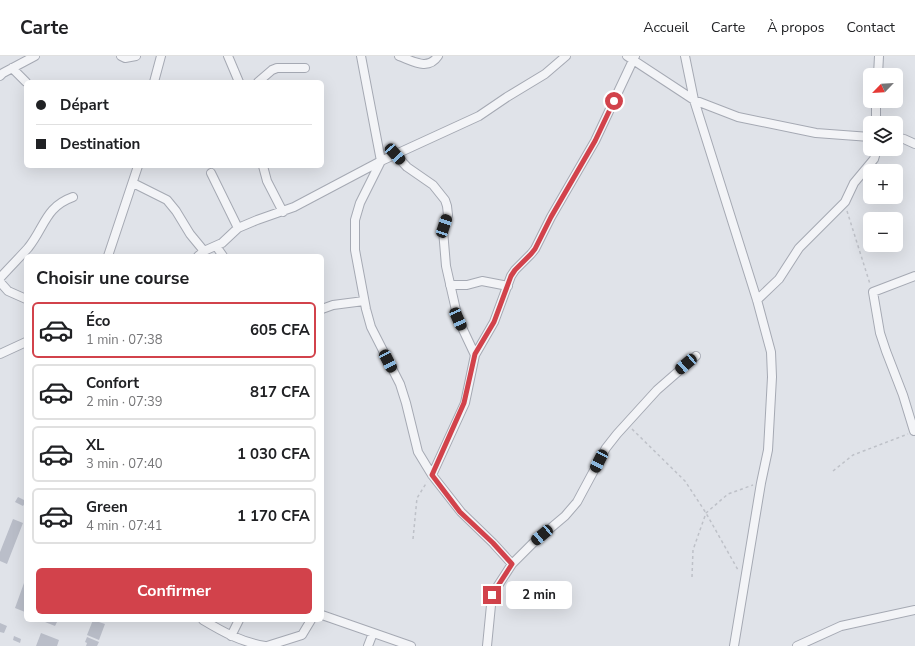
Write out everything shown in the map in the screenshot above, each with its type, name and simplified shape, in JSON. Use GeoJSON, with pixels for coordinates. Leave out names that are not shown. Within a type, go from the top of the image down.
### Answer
{"type":"FeatureCollection","features":[{"type":"Feature","properties":{"kind":"street"},"geometry":{"type":"LineString","coordinates":[[15,67],[18,56]]}},
{"type":"Feature","properties":{"kind":"street"},"geometry":{"type":"LineString","coordinates":[[0,76],[35,56]]}},
{"type":"Feature","properties":{"kind":"street"},"geometry":{"type":"LineString","coordinates":[[121,56],[125,58],[136,56]]}},
{"type":"Feature","properties":{"kind":"street"},"geometry":{"type":"LineString","coordinates":[[155,80],[161,56]]}},
{"type":"Feature","properties":{"kind":"street"},"geometry":{"type":"LineString","coordinates":[[228,56],[238,80]]}},
{"type":"Feature","properties":{"kind":"street"},"geometry":{"type":"LineString","coordinates":[[361,56],[381,161],[360,203],[355,220],[355,250],[364,302],[371,327],[400,384],[418,452],[432,475],[460,512],[493,543],[512,564]]}},
{"type":"Feature","properties":{"kind":"street"},"geometry":{"type":"LineString","coordinates":[[399,56],[421,65],[428,65],[435,61],[438,56]]}},
{"type":"Feature","properties":{"kind":"street"},"geometry":{"type":"LineString","coordinates":[[133,183],[167,200],[176,211],[201,254],[226,240],[238,228],[282,212],[310,199],[395,154],[479,116],[507,97],[546,74],[566,56]]}},
{"type":"Feature","properties":{"kind":"street"},"geometry":{"type":"LineString","coordinates":[[685,56],[694,100],[757,300],[771,352],[772,376],[768,450],[761,483],[734,646]]}},
{"type":"Feature","properties":{"kind":"street"},"geometry":{"type":"LineString","coordinates":[[878,68],[879,56]]}},
{"type":"Feature","properties":{"kind":"street"},"geometry":{"type":"LineString","coordinates":[[432,475],[464,403],[475,354],[494,322],[515,270],[533,252],[551,217],[595,141],[632,58],[694,100],[738,117],[816,133],[863,136]]}},
{"type":"Feature","properties":{"kind":"street"},"geometry":{"type":"LineString","coordinates":[[15,67],[25,80]]}},
{"type":"Feature","properties":{"kind":"street"},"geometry":{"type":"LineString","coordinates":[[260,80],[272,70],[278,68],[305,68]]}},
{"type":"Feature","properties":{"kind":"street"},"geometry":{"type":"LineString","coordinates":[[903,139],[915,144]]}},
{"type":"Feature","properties":{"kind":"street"},"geometry":{"type":"LineString","coordinates":[[395,154],[407,167],[433,185],[445,200],[448,215],[444,230],[446,266],[458,319],[475,354]]}},
{"type":"Feature","properties":{"kind":"street"},"geometry":{"type":"LineString","coordinates":[[757,300],[779,279],[799,248],[844,202],[854,183],[875,156]]}},
{"type":"Feature","properties":{"kind":"street"},"geometry":{"type":"LineString","coordinates":[[109,254],[137,168]]}},
{"type":"Feature","properties":{"kind":"street"},"geometry":{"type":"LineString","coordinates":[[264,168],[267,180],[282,212]]}},
{"type":"Feature","properties":{"kind":"street"},"geometry":{"type":"LineString","coordinates":[[211,173],[238,228]]}},
{"type":"Feature","properties":{"kind":"street"},"geometry":{"type":"LineString","coordinates":[[0,278],[28,247],[54,208],[62,201],[73,197]]}},
{"type":"Feature","properties":{"kind":"street"},"geometry":{"type":"LineString","coordinates":[[216,246],[222,254]]}},
{"type":"Feature","properties":{"kind":"street"},"geometry":{"type":"LineString","coordinates":[[914,431],[903,395],[880,333],[873,292],[915,276]]}},
{"type":"Feature","properties":{"kind":"street"},"geometry":{"type":"LineString","coordinates":[[450,285],[467,285],[482,281],[508,286]]}},
{"type":"Feature","properties":{"kind":"street"},"geometry":{"type":"LineString","coordinates":[[0,282],[8,291],[24,297]]}},
{"type":"Feature","properties":{"kind":"street"},"geometry":{"type":"LineString","coordinates":[[324,308],[333,305],[364,302]]}},
{"type":"Feature","properties":{"kind":"street"},"geometry":{"type":"LineString","coordinates":[[0,354],[24,343]]}},
{"type":"Feature","properties":{"kind":"street"},"geometry":{"type":"LineString","coordinates":[[487,646],[492,595],[512,564],[533,543],[565,516],[577,502],[606,448],[657,390],[696,356]]}},
{"type":"Feature","properties":{"kind":"street"},"geometry":{"type":"LineString","coordinates":[[797,646],[841,626],[915,610]]}},
{"type":"Feature","properties":{"kind":"street"},"geometry":{"type":"LineString","coordinates":[[324,616],[411,646]]}},
{"type":"Feature","properties":{"kind":"street"},"geometry":{"type":"LineString","coordinates":[[207,622],[232,636],[256,645],[266,646],[302,635],[310,622]]}},
{"type":"Feature","properties":{"kind":"street"},"geometry":{"type":"LineString","coordinates":[[232,636],[238,622]]}},
{"type":"Feature","properties":{"kind":"street"},"geometry":{"type":"LineString","coordinates":[[368,646],[373,633]]}},
{"type":"Feature","properties":{"kind":"path"},"geometry":{"type":"LineString","coordinates":[[844,202],[873,292]]}},
{"type":"Feature","properties":{"kind":"path"},"geometry":{"type":"LineString","coordinates":[[626,424],[685,481],[706,513],[745,582]]}},
{"type":"Feature","properties":{"kind":"path"},"geometry":{"type":"LineString","coordinates":[[833,471],[853,455],[914,431]]}},
{"type":"Feature","properties":{"kind":"path"},"geometry":{"type":"LineString","coordinates":[[413,539],[417,498],[432,475]]}},
{"type":"Feature","properties":{"kind":"path"},"geometry":{"type":"LineString","coordinates":[[692,577],[693,550],[706,513],[728,494],[761,483]]}},
{"type":"Feature","properties":{"kind":"building"},"geometry":{"type":"Polygon","coordinates":[[[18,497],[24,500],[24,504],[23,506],[15,502],[18,497]]]}},
{"type":"Feature","properties":{"kind":"building"},"geometry":{"type":"Polygon","coordinates":[[[13,519],[23,523],[7,564],[0,561],[0,552],[13,519]]]}},
{"type":"Feature","properties":{"kind":"building"},"geometry":{"type":"Polygon","coordinates":[[[24,583],[24,612],[15,608],[24,583]]]}},
{"type":"Feature","properties":{"kind":"building"},"geometry":{"type":"Polygon","coordinates":[[[45,622],[57,622],[55,626],[45,622]]]}},
{"type":"Feature","properties":{"kind":"building"},"geometry":{"type":"Polygon","coordinates":[[[92,622],[105,624],[99,640],[87,635],[92,622]]]}},
{"type":"Feature","properties":{"kind":"building"},"geometry":{"type":"Polygon","coordinates":[[[0,623],[7,626],[4,633],[0,632],[0,623]]]}},
{"type":"Feature","properties":{"kind":"building"},"geometry":{"type":"Polygon","coordinates":[[[41,633],[59,640],[57,646],[36,646],[41,633]]]}},
{"type":"Feature","properties":{"kind":"building"},"geometry":{"type":"Polygon","coordinates":[[[14,636],[21,639],[20,643],[13,640],[14,636]]]}},
{"type":"Feature","properties":{"kind":"building"},"geometry":{"type":"Polygon","coordinates":[[[87,637],[99,642],[97,646],[86,646],[87,643],[85,642],[87,637]]]}},
{"type":"Feature","properties":{"kind":"route"},"geometry":{"type":"LineString","coordinates":[[492,595],[512,564],[493,543],[460,512],[432,475],[464,403],[475,354],[494,322],[511,276],[535,249],[551,217],[595,141],[614,101]]}}]}
